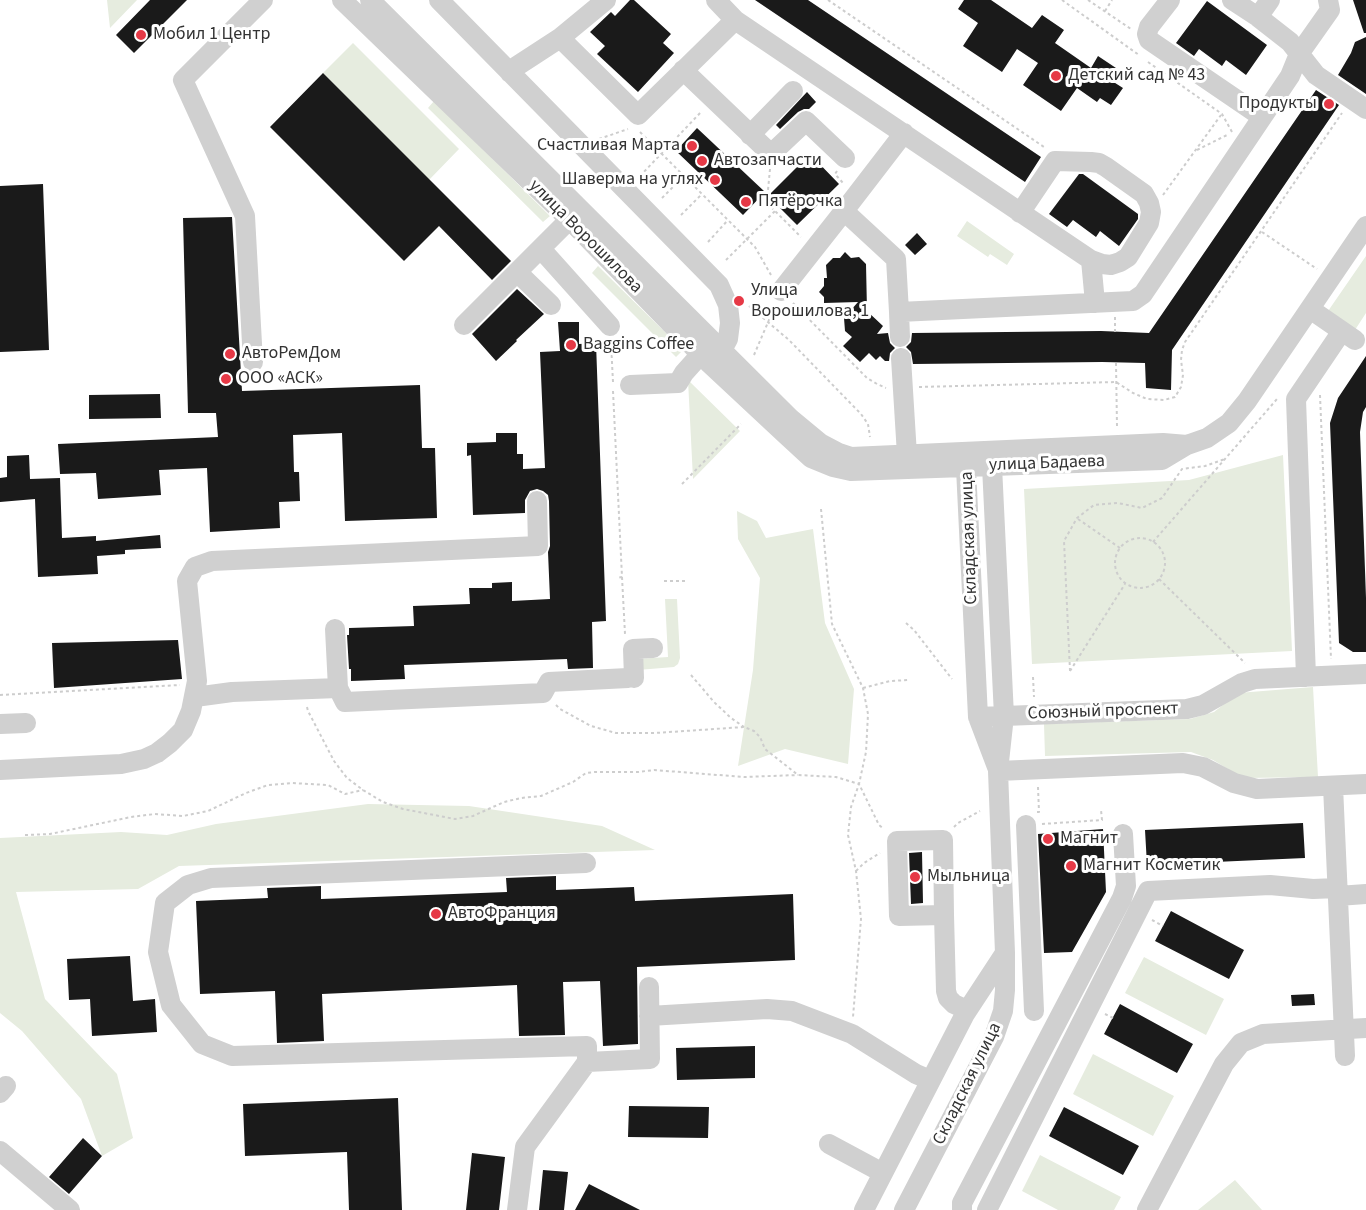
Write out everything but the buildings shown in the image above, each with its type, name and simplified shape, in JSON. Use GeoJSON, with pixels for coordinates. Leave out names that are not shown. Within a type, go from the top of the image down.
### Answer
{"type":"FeatureCollection","features":[{"type":"Feature","properties":{"kind":"street"},"geometry":{"type":"LineString","coordinates":[[253,363],[245,216],[183,80],[263,0]]}},
{"type":"Feature","properties":{"kind":"street","name":"улица Ворошилова"},"geometry":{"type":"LineString","coordinates":[[342,0],[575,215]]}},
{"type":"Feature","properties":{"kind":"street","name":"улица Ворошилова"},"geometry":{"type":"LineString","coordinates":[[370,0],[811,458],[836,460]]}},
{"type":"Feature","properties":{"kind":"street"},"geometry":{"type":"LineString","coordinates":[[440,0],[718,285],[728,305],[730,323],[728,339],[678,383],[630,385]]}},
{"type":"Feature","properties":{"kind":"street"},"geometry":{"type":"LineString","coordinates":[[510,73],[560,38],[606,0]]}},
{"type":"Feature","properties":{"kind":"street"},"geometry":{"type":"LineString","coordinates":[[716,0],[735,20],[904,133],[1020,213],[1091,260],[1111,265],[1128,257],[1149,223],[1151,212],[1144,194],[1099,163],[1055,161],[1020,213]]}},
{"type":"Feature","properties":{"kind":"street"},"geometry":{"type":"LineString","coordinates":[[1170,0],[1149,27],[1147,34],[1149,40],[1262,117]]}},
{"type":"Feature","properties":{"kind":"street"},"geometry":{"type":"LineString","coordinates":[[1232,0],[1290,42],[1316,75],[1366,109]]}},
{"type":"Feature","properties":{"kind":"street"},"geometry":{"type":"LineString","coordinates":[[1258,17],[1270,0]]}},
{"type":"Feature","properties":{"kind":"street"},"geometry":{"type":"LineString","coordinates":[[899,312],[1133,301],[1143,294],[1290,76],[1299,54],[1330,10],[1328,0]]}},
{"type":"Feature","properties":{"kind":"street"},"geometry":{"type":"LineString","coordinates":[[560,38],[638,115],[735,20]]}},
{"type":"Feature","properties":{"kind":"street"},"geometry":{"type":"LineString","coordinates":[[683,70],[771,154],[806,121],[845,158]]}},
{"type":"Feature","properties":{"kind":"street"},"geometry":{"type":"LineString","coordinates":[[750,135],[794,90]]}},
{"type":"Feature","properties":{"kind":"street"},"geometry":{"type":"LineString","coordinates":[[781,291],[904,133]]}},
{"type":"Feature","properties":{"kind":"street"},"geometry":{"type":"LineString","coordinates":[[849,204],[896,259],[900,337]]}},
{"type":"Feature","properties":{"kind":"street"},"geometry":{"type":"LineString","coordinates":[[464,325],[575,215]]}},
{"type":"Feature","properties":{"kind":"street","name":"улица Бадаева"},"geometry":{"type":"LineString","coordinates":[[992,466],[1162,460],[1186,445],[1207,438],[1228,423],[1247,401],[1366,226]]}},
{"type":"Feature","properties":{"kind":"street"},"geometry":{"type":"LineString","coordinates":[[541,249],[610,326]]}},
{"type":"Feature","properties":{"kind":"street"},"geometry":{"type":"LineString","coordinates":[[1091,260],[1095,303]]}},
{"type":"Feature","properties":{"kind":"street"},"geometry":{"type":"LineString","coordinates":[[517,272],[545,293]]}},
{"type":"Feature","properties":{"kind":"street"},"geometry":{"type":"LineString","coordinates":[[1306,677],[1296,399],[1349,336],[1310,309]]}},
{"type":"Feature","properties":{"kind":"street"},"geometry":{"type":"LineString","coordinates":[[902,358],[907,455]]}},
{"type":"Feature","properties":{"kind":"street","name":"улица Бадаева"},"geometry":{"type":"LineString","coordinates":[[836,460],[851,471],[1163,443],[1186,445]]}},
{"type":"Feature","properties":{"kind":"street","name":"улица Бадаева"},"geometry":{"type":"LineString","coordinates":[[836,460],[850,457],[907,455],[970,460]]}},
{"type":"Feature","properties":{"kind":"street","name":"Складская улица"},"geometry":{"type":"LineString","coordinates":[[904,1210],[994,1037],[1003,1011],[1006,975],[998,771],[1004,716],[992,466],[970,460],[978,717],[998,771]]}},
{"type":"Feature","properties":{"kind":"street"},"geometry":{"type":"LineString","coordinates":[[0,770],[121,764],[144,759],[157,753],[183,730],[191,711],[197,681],[187,581],[195,567],[212,561],[538,546],[537,501]]}},
{"type":"Feature","properties":{"kind":"street"},"geometry":{"type":"LineString","coordinates":[[335,629],[338,688],[345,702],[543,693],[549,682],[631,678],[633,649],[653,648]]}},
{"type":"Feature","properties":{"kind":"street","name":"Союзный проспект"},"geometry":{"type":"LineString","coordinates":[[978,717],[1187,710],[1203,705],[1242,683],[1255,679],[1366,674]]}},
{"type":"Feature","properties":{"kind":"street"},"geometry":{"type":"LineString","coordinates":[[196,691],[338,688]]}},
{"type":"Feature","properties":{"kind":"street"},"geometry":{"type":"LineString","coordinates":[[0,724],[26,723]]}},
{"type":"Feature","properties":{"kind":"street"},"geometry":{"type":"LineString","coordinates":[[998,771],[1183,763],[1203,767],[1234,783],[1257,789],[1366,784]]}},
{"type":"Feature","properties":{"kind":"street"},"geometry":{"type":"LineString","coordinates":[[1333,786],[1345,1056]]}},
{"type":"Feature","properties":{"kind":"street"},"geometry":{"type":"LineString","coordinates":[[1032,818],[1034,1011]]}},
{"type":"Feature","properties":{"kind":"street"},"geometry":{"type":"LineString","coordinates":[[962,1210],[962,1203],[1126,886],[1123,834]]}},
{"type":"Feature","properties":{"kind":"street"},"geometry":{"type":"LineString","coordinates":[[944,915],[898,916],[897,847],[943,840],[946,991],[948,998],[954,1004],[967,1010]]}},
{"type":"Feature","properties":{"kind":"street"},"geometry":{"type":"LineString","coordinates":[[517,1210],[525,1146],[587,1062],[587,1046],[232,1056],[202,1044],[171,1005],[158,952],[165,903],[188,885],[211,878],[586,863]]}},
{"type":"Feature","properties":{"kind":"street"},"geometry":{"type":"LineString","coordinates":[[1126,886],[1148,891],[1270,885],[1366,894]]}},
{"type":"Feature","properties":{"kind":"street"},"geometry":{"type":"LineString","coordinates":[[987,1210],[1148,891]]}},
{"type":"Feature","properties":{"kind":"street"},"geometry":{"type":"LineString","coordinates":[[864,1210],[967,1010],[1005,953]]}},
{"type":"Feature","properties":{"kind":"street"},"geometry":{"type":"LineString","coordinates":[[1006,975],[1033,974]]}},
{"type":"Feature","properties":{"kind":"street"},"geometry":{"type":"LineString","coordinates":[[587,1062],[650,1059],[649,987]]}},
{"type":"Feature","properties":{"kind":"street"},"geometry":{"type":"LineString","coordinates":[[649,1016],[768,1009],[792,1011],[852,1034],[916,1074],[930,1080]]}},
{"type":"Feature","properties":{"kind":"street"},"geometry":{"type":"LineString","coordinates":[[1147,1210],[1224,1064],[1241,1043],[1263,1034],[1366,1028]]}},
{"type":"Feature","properties":{"kind":"street"},"geometry":{"type":"LineString","coordinates":[[829,1144],[883,1173]]}},
{"type":"Feature","properties":{"kind":"street"},"geometry":{"type":"LineString","coordinates":[[0,1151],[70,1210]]}},
{"type":"Feature","properties":{"kind":"path"},"geometry":{"type":"LineString","coordinates":[[828,0],[1042,145],[1055,161]]}},
{"type":"Feature","properties":{"kind":"path"},"geometry":{"type":"LineString","coordinates":[[1088,0],[1137,33],[1147,34]]}},
{"type":"Feature","properties":{"kind":"path"},"geometry":{"type":"LineString","coordinates":[[1105,11],[1112,0]]}},
{"type":"Feature","properties":{"kind":"path"},"geometry":{"type":"LineString","coordinates":[[640,176],[714,99]]}},
{"type":"Feature","properties":{"kind":"path"},"geometry":{"type":"LineString","coordinates":[[1151,212],[1222,114],[1232,132],[1195,152]]}},
{"type":"Feature","properties":{"kind":"path"},"geometry":{"type":"LineString","coordinates":[[596,140],[634,127],[755,247]]}},
{"type":"Feature","properties":{"kind":"path"},"geometry":{"type":"LineString","coordinates":[[771,154],[768,190],[764,200],[814,250]]}},
{"type":"Feature","properties":{"kind":"path"},"geometry":{"type":"LineString","coordinates":[[845,158],[835,174],[849,204]]}},
{"type":"Feature","properties":{"kind":"path"},"geometry":{"type":"LineString","coordinates":[[662,198],[684,176]]}},
{"type":"Feature","properties":{"kind":"path"},"geometry":{"type":"LineString","coordinates":[[681,215],[702,194]]}},
{"type":"Feature","properties":{"kind":"path"},"geometry":{"type":"LineString","coordinates":[[726,260],[775,211]]}},
{"type":"Feature","properties":{"kind":"path"},"geometry":{"type":"LineString","coordinates":[[708,242],[728,220]]}},
{"type":"Feature","properties":{"kind":"path"},"geometry":{"type":"LineString","coordinates":[[1262,232],[1319,271]]}},
{"type":"Feature","properties":{"kind":"path"},"geometry":{"type":"LineString","coordinates":[[754,355],[781,291]]}},
{"type":"Feature","properties":{"kind":"path"},"geometry":{"type":"LineString","coordinates":[[749,306],[789,340],[861,414],[868,424],[870,437]]}},
{"type":"Feature","properties":{"kind":"path"},"geometry":{"type":"LineString","coordinates":[[610,326],[626,643]]}},
{"type":"Feature","properties":{"kind":"path"},"geometry":{"type":"LineString","coordinates":[[1116,363],[1117,427]]}},
{"type":"Feature","properties":{"kind":"path"},"geometry":{"type":"LineString","coordinates":[[1319,392],[1331,660]]}},
{"type":"Feature","properties":{"kind":"path"},"geometry":{"type":"LineString","coordinates":[[1153,542],[1277,399]]}},
{"type":"Feature","properties":{"kind":"path"},"geometry":{"type":"LineString","coordinates":[[682,484],[741,424]]}},
{"type":"Feature","properties":{"kind":"path"},"geometry":{"type":"LineString","coordinates":[[1125,584],[1070,670],[1064,541],[1077,518],[1094,505],[1118,503],[1142,508],[1162,498],[1182,469],[1204,466],[1225,459]]}},
{"type":"Feature","properties":{"kind":"path"},"geometry":{"type":"LineString","coordinates":[[821,509],[832,624],[863,688],[867,714],[866,752],[851,807],[848,835],[856,871],[861,919],[852,1034]]}},
{"type":"Feature","properties":{"kind":"path"},"geometry":{"type":"LineString","coordinates":[[1077,518],[1120,548]]}},
{"type":"Feature","properties":{"kind":"path"},"geometry":{"type":"LineString","coordinates":[[1141,538],[1153,542],[1162,551],[1165,559],[1165,567],[1159,579],[1150,587],[1141,588],[1125,584],[1116,571],[1116,555],[1120,548],[1133,539],[1141,538]]}},
{"type":"Feature","properties":{"kind":"path"},"geometry":{"type":"LineString","coordinates":[[616,578],[622,577]]}},
{"type":"Feature","properties":{"kind":"path"},"geometry":{"type":"LineString","coordinates":[[1159,579],[1245,663]]}},
{"type":"Feature","properties":{"kind":"path"},"geometry":{"type":"LineString","coordinates":[[664,581],[687,581]]}},
{"type":"Feature","properties":{"kind":"path"},"geometry":{"type":"LineString","coordinates":[[906,623],[952,679]]}},
{"type":"Feature","properties":{"kind":"path"},"geometry":{"type":"LineString","coordinates":[[691,675],[731,718],[760,736],[765,749],[798,775]]}},
{"type":"Feature","properties":{"kind":"path"},"geometry":{"type":"LineString","coordinates":[[1033,677],[1034,698]]}},
{"type":"Feature","properties":{"kind":"path"},"geometry":{"type":"LineString","coordinates":[[863,688],[890,681],[908,680]]}},
{"type":"Feature","properties":{"kind":"path"},"geometry":{"type":"LineString","coordinates":[[306,689],[308,711],[334,761],[347,778],[363,790],[403,809],[455,819],[472,816],[504,802],[541,796],[586,774],[595,772],[654,770],[744,777],[798,775],[836,777],[859,784],[879,825],[897,847],[882,852],[856,871]]}},
{"type":"Feature","properties":{"kind":"path"},"geometry":{"type":"LineString","coordinates":[[0,695],[196,691]]}},
{"type":"Feature","properties":{"kind":"path"},"geometry":{"type":"LineString","coordinates":[[543,693],[560,709],[591,726],[616,733],[655,734],[744,727]]}},
{"type":"Feature","properties":{"kind":"path"},"geometry":{"type":"LineString","coordinates":[[24,835],[50,834],[131,817],[155,814],[183,816],[208,811],[268,785],[292,783],[328,785],[345,795],[363,790]]}},
{"type":"Feature","properties":{"kind":"path"},"geometry":{"type":"LineString","coordinates":[[1038,788],[1032,818],[1102,820],[1101,810]]}},
{"type":"Feature","properties":{"kind":"path"},"geometry":{"type":"LineString","coordinates":[[943,840],[958,823],[980,811]]}},
{"type":"Feature","properties":{"kind":"path"},"geometry":{"type":"LineString","coordinates":[[1148,917],[1163,926]]}},
{"type":"Feature","properties":{"kind":"path"},"geometry":{"type":"LineString","coordinates":[[1100,1011],[1113,1018]]}},
{"type":"Feature","properties":{"kind":"shaded area"},"geometry":{"type":"Polygon","coordinates":[[[107,0],[137,0],[110,28],[107,0]]]}},
{"type":"Feature","properties":{"kind":"shaded area"},"geometry":{"type":"Polygon","coordinates":[[[353,43],[459,149],[429,180],[323,73],[353,43]]]}},
{"type":"Feature","properties":{"kind":"shaded area"},"geometry":{"type":"Polygon","coordinates":[[[434,101],[550,216],[543,222],[428,108],[434,101]]]}},
{"type":"Feature","properties":{"kind":"shaded area"},"geometry":{"type":"Polygon","coordinates":[[[967,221],[1014,254],[1007,265],[990,254],[988,257],[957,236],[967,221]]]}},
{"type":"Feature","properties":{"kind":"shaded area"},"geometry":{"type":"Polygon","coordinates":[[[1366,256],[1366,313],[1353,333],[1326,314],[1366,256]]]}},
{"type":"Feature","properties":{"kind":"shaded area"},"geometry":{"type":"Polygon","coordinates":[[[598,266],[683,350],[676,357],[592,273],[598,266]]]}},
{"type":"Feature","properties":{"kind":"shaded area"},"geometry":{"type":"Polygon","coordinates":[[[688,380],[740,431],[693,479],[688,380]]]}},
{"type":"Feature","properties":{"kind":"shaded area"},"geometry":{"type":"Polygon","coordinates":[[[1283,455],[1292,651],[1032,664],[1024,489],[1189,480],[1283,455]]]}},
{"type":"Feature","properties":{"kind":"shaded area"},"geometry":{"type":"Polygon","coordinates":[[[737,511],[757,521],[766,538],[813,529],[825,623],[854,689],[848,764],[785,749],[738,766],[753,670],[760,578],[738,539],[737,511]]]}},
{"type":"Feature","properties":{"kind":"shaded area"},"geometry":{"type":"Polygon","coordinates":[[[665,599],[677,599],[680,658],[678,664],[674,667],[638,670],[637,659],[668,657],[665,599]]]}},
{"type":"Feature","properties":{"kind":"shaded area"},"geometry":{"type":"Polygon","coordinates":[[[1313,687],[1318,777],[1243,778],[1213,760],[1191,752],[1045,756],[1044,724],[1190,719],[1214,712],[1238,693],[1313,687]]]}},
{"type":"Feature","properties":{"kind":"shaded area"},"geometry":{"type":"Polygon","coordinates":[[[368,804],[469,806],[602,826],[655,850],[179,866],[138,889],[16,892],[45,999],[117,1074],[133,1138],[102,1156],[81,1099],[22,1031],[0,1013],[0,838],[121,832],[167,835],[216,824],[368,804]]]}},
{"type":"Feature","properties":{"kind":"shaded area"},"geometry":{"type":"Polygon","coordinates":[[[1144,957],[1224,999],[1206,1035],[1125,993],[1144,957]]]}},
{"type":"Feature","properties":{"kind":"shaded area"},"geometry":{"type":"Polygon","coordinates":[[[1093,1054],[1174,1096],[1153,1136],[1073,1094],[1093,1054]]]}},
{"type":"Feature","properties":{"kind":"shaded area"},"geometry":{"type":"Polygon","coordinates":[[[1040,1155],[1121,1197],[1114,1210],[1058,1210],[1022,1191],[1040,1155]]]}},
{"type":"Feature","properties":{"kind":"shaded area"},"geometry":{"type":"Polygon","coordinates":[[[1235,1180],[1262,1210],[1198,1210],[1235,1180]]]}},
{"type":"Feature","properties":{"kind":"place","name":"Мобил 1 Центр"},"geometry":{"type":"Point","coordinates":[141,35]}},
{"type":"Feature","properties":{"kind":"place","name":"Детский сад № 43"},"geometry":{"type":"Point","coordinates":[1056,76]}},
{"type":"Feature","properties":{"kind":"place","name":"Продукты"},"geometry":{"type":"Point","coordinates":[1329,104]}},
{"type":"Feature","properties":{"kind":"place","name":"Счастливая Марта"},"geometry":{"type":"Point","coordinates":[692,146]}},
{"type":"Feature","properties":{"kind":"place","name":"Автозапчасти"},"geometry":{"type":"Point","coordinates":[702,161]}},
{"type":"Feature","properties":{"kind":"place","name":"Шаверма на углях"},"geometry":{"type":"Point","coordinates":[715,180]}},
{"type":"Feature","properties":{"kind":"place","name":"Пятёрочка"},"geometry":{"type":"Point","coordinates":[746,202]}},
{"type":"Feature","properties":{"kind":"place","name":"Улица Ворошилова, 1"},"geometry":{"type":"Point","coordinates":[739,301]}},
{"type":"Feature","properties":{"kind":"place","name":"Baggins Coffee"},"geometry":{"type":"Point","coordinates":[571,345]}},
{"type":"Feature","properties":{"kind":"place","name":"АвтоРемДом"},"geometry":{"type":"Point","coordinates":[230,354]}},
{"type":"Feature","properties":{"kind":"place","name":"ООО «АСК»"},"geometry":{"type":"Point","coordinates":[226,379]}},
{"type":"Feature","properties":{"kind":"place","name":"Магнит"},"geometry":{"type":"Point","coordinates":[1048,839]}},
{"type":"Feature","properties":{"kind":"place","name":"Магнит Косметик"},"geometry":{"type":"Point","coordinates":[1071,866]}},
{"type":"Feature","properties":{"kind":"place","name":"Мыльница"},"geometry":{"type":"Point","coordinates":[915,877]}},
{"type":"Feature","properties":{"kind":"place","name":"АвтоФранция"},"geometry":{"type":"Point","coordinates":[436,914]}}]}
